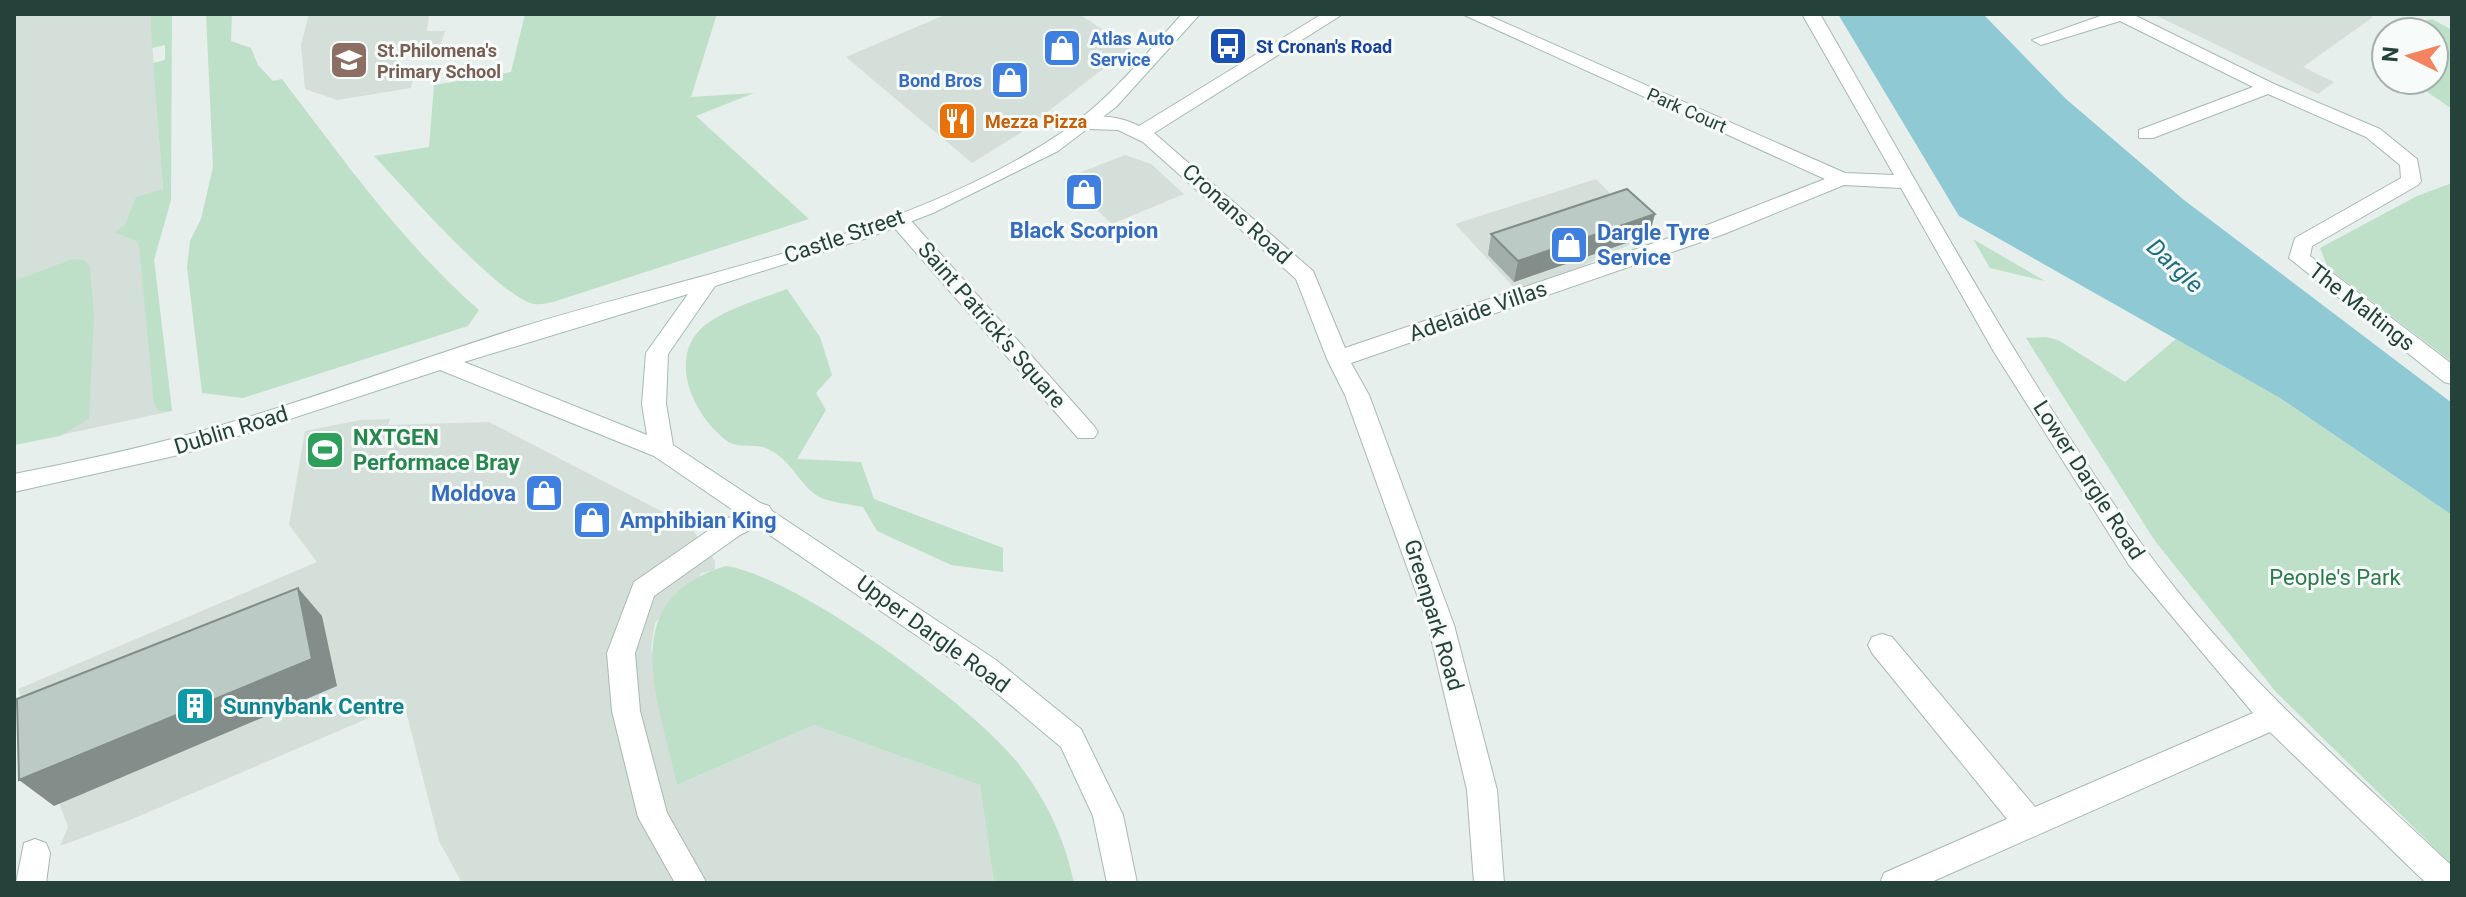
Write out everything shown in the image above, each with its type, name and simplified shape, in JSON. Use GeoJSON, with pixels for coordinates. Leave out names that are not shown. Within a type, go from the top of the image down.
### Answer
{"type":"FeatureCollection","features":[{"type":"Feature","properties":{"kind":"street","name":"Castle Street"},"geometry":{"type":"LineString","coordinates":[[444,363],[522,335],[898,219],[1012,169],[1089,123],[1126,88],[1191,14]]}},
{"type":"Feature","properties":{"kind":"street"},"geometry":{"type":"LineString","coordinates":[[1142,132],[1334,14]]}},
{"type":"Feature","properties":{"kind":"street","name":"Park Court"},"geometry":{"type":"LineString","coordinates":[[1471,14],[1842,179],[1907,182]]}},
{"type":"Feature","properties":{"kind":"street","name":"Lower Dargle Road"},"geometry":{"type":"LineString","coordinates":[[1811,14],[2002,347],[2138,558],[2221,660],[2274,717],[2448,883]]}},
{"type":"Feature","properties":{"kind":"street","name":"The Maltings"},"geometry":{"type":"LineString","coordinates":[[2041,40],[2120,15],[2268,88],[2373,133],[2410,163],[2411,181],[2404,188],[2302,243],[2299,258],[2452,376]]}},
{"type":"Feature","properties":{"kind":"street"},"geometry":{"type":"LineString","coordinates":[[2146,134],[2268,88]]}},
{"type":"Feature","properties":{"kind":"street","name":"Cronans Road"},"geometry":{"type":"LineString","coordinates":[[1089,123],[1121,124],[1142,132],[1192,172],[1305,276],[1338,359]]}},
{"type":"Feature","properties":{"kind":"street","name":"Adelaide Villas"},"geometry":{"type":"LineString","coordinates":[[1338,359],[1694,237],[1842,179]]}},
{"type":"Feature","properties":{"kind":"street","name":"Saint Patrick's Square"},"geometry":{"type":"LineString","coordinates":[[898,219],[1086,432]]}},
{"type":"Feature","properties":{"kind":"street"},"geometry":{"type":"LineString","coordinates":[[662,450],[654,404],[657,353],[709,279]]}},
{"type":"Feature","properties":{"kind":"street","name":"Greenpark Road"},"geometry":{"type":"LineString","coordinates":[[1338,359],[1363,410],[1441,625],[1482,790],[1489,883]]}},
{"type":"Feature","properties":{"kind":"street","name":"Upper Dargle Road"},"geometry":{"type":"LineString","coordinates":[[444,363],[662,450],[760,513],[986,668],[1071,738],[1108,815],[1122,883]]}},
{"type":"Feature","properties":{"kind":"street","name":"Dublin Road"},"geometry":{"type":"LineString","coordinates":[[14,483],[136,458],[444,363]]}},
{"type":"Feature","properties":{"kind":"street"},"geometry":{"type":"LineString","coordinates":[[690,880],[653,817],[626,711],[621,653],[643,590],[731,528],[760,513]]}},
{"type":"Feature","properties":{"kind":"street"},"geometry":{"type":"LineString","coordinates":[[1882,645],[2028,822]]}},
{"type":"Feature","properties":{"kind":"street"},"geometry":{"type":"LineString","coordinates":[[1895,883],[2028,822],[2274,717]]}},
{"type":"Feature","properties":{"kind":"shaded area"},"geometry":{"type":"Polygon","coordinates":[[[14,14],[150,14],[163,190],[154,260],[172,411],[14,445],[14,14]]]}},
{"type":"Feature","properties":{"kind":"shaded area","name":"St.Philomena's Primary School"},"geometry":{"type":"Polygon","coordinates":[[[309,14],[429,14],[427,31],[445,31],[439,49],[397,53],[395,69],[416,67],[411,88],[337,100],[305,89],[301,45],[309,14]]]}},
{"type":"Feature","properties":{"kind":"shaded area"},"geometry":{"type":"Polygon","coordinates":[[[947,14],[1079,14],[1130,48],[1019,134],[972,163],[846,57],[947,14]]]}},
{"type":"Feature","properties":{"kind":"shaded area"},"geometry":{"type":"Polygon","coordinates":[[[2153,14],[2370,16],[2370,19],[2303,67],[2334,82],[2318,94],[2153,14]]]}},
{"type":"Feature","properties":{"kind":"shaded area"},"geometry":{"type":"Polygon","coordinates":[[[1125,155],[1151,164],[1184,194],[1112,224],[1063,179],[1125,155]]]}},
{"type":"Feature","properties":{"kind":"shaded area"},"geometry":{"type":"Polygon","coordinates":[[[1596,179],[1651,235],[1520,294],[1455,224],[1596,179]]]}},
{"type":"Feature","properties":{"kind":"shaded area"},"geometry":{"type":"Polygon","coordinates":[[[390,419],[388,425],[489,422],[690,526],[715,561],[715,570],[702,573],[655,623],[651,647],[677,785],[814,725],[980,785],[994,883],[462,883],[439,841],[404,703],[130,820],[60,846],[68,827],[18,689],[317,562],[289,525],[305,431],[360,420],[390,419]]]}},
{"type":"Feature","properties":{"kind":"green space"},"geometry":{"type":"Polygon","coordinates":[[[150,14],[172,14],[171,200],[154,260],[172,411],[158,411],[154,404],[139,246],[135,240],[115,233],[125,224],[136,197],[163,189],[153,63],[165,60],[165,45],[152,48],[150,14]]]}},
{"type":"Feature","properties":{"kind":"green space"},"geometry":{"type":"Polygon","coordinates":[[[206,14],[232,14],[231,41],[251,48],[258,65],[273,81],[282,79],[399,229],[479,310],[468,326],[243,398],[202,393],[187,267],[190,241],[201,219],[213,167],[206,14]]]}},
{"type":"Feature","properties":{"kind":"green space"},"geometry":{"type":"Polygon","coordinates":[[[525,14],[717,14],[691,97],[754,93],[696,116],[809,219],[553,302],[534,304],[519,297],[476,262],[374,156],[429,147],[434,85],[511,72],[525,14]]]}},
{"type":"Feature","properties":{"kind":"green space"},"geometry":{"type":"Polygon","coordinates":[[[2450,29],[2452,30],[2452,109],[2433,96],[2450,96],[2450,29]]]}},
{"type":"Feature","properties":{"kind":"green space"},"geometry":{"type":"Polygon","coordinates":[[[2452,183],[2452,362],[2328,268],[2320,248],[2417,196],[2452,183]]]}},
{"type":"Feature","properties":{"kind":"green space"},"geometry":{"type":"Polygon","coordinates":[[[1973,239],[1978,242],[2045,281],[1990,268],[1973,239]]]}},
{"type":"Feature","properties":{"kind":"green space"},"geometry":{"type":"Polygon","coordinates":[[[72,259],[84,260],[90,266],[94,318],[89,419],[60,436],[14,445],[14,281],[72,259]]]}},
{"type":"Feature","properties":{"kind":"green space"},"geometry":{"type":"Polygon","coordinates":[[[787,289],[820,337],[832,375],[816,393],[826,410],[797,459],[861,462],[874,499],[1003,548],[1003,572],[951,565],[877,531],[863,507],[816,495],[776,454],[763,447],[727,441],[704,417],[695,403],[686,370],[687,354],[693,339],[704,326],[723,314],[787,289]]]}},
{"type":"Feature","properties":{"kind":"green space","name":"People's Park"},"geometry":{"type":"Polygon","coordinates":[[[2026,338],[2058,340],[2125,382],[2176,339],[2280,398],[2452,515],[2452,865],[2276,692],[2155,541],[2026,338]]]}},
{"type":"Feature","properties":{"kind":"green space"},"geometry":{"type":"Polygon","coordinates":[[[726,566],[757,575],[796,593],[884,648],[999,742],[1021,767],[1054,822],[1074,883],[994,883],[980,785],[814,725],[677,785],[655,687],[652,656],[656,628],[668,602],[691,581],[726,566]]]}},
{"type":"Feature","properties":{"kind":"water","name":"Dargle"},"geometry":{"type":"Polygon","coordinates":[[[1838,14],[1983,14],[2066,99],[2184,200],[2452,403],[2452,515],[2280,398],[1959,216],[1838,14]]]}},
{"type":"Feature","properties":{"kind":"building"},"geometry":{"type":"Polygon","coordinates":[[[1627,189],[1655,214],[1518,261],[1491,234],[1627,189]]]}},
{"type":"Feature","properties":{"kind":"building"},"geometry":{"type":"Polygon","coordinates":[[[298,588],[312,659],[19,780],[17,699],[298,588]]]}},
{"type":"Feature","properties":{"kind":"place","name":"St Cronan's Road"},"geometry":{"type":"Point","coordinates":[1228,46]}},
{"type":"Feature","properties":{"kind":"place","name":"Atlas Auto Service"},"geometry":{"type":"Point","coordinates":[1062,48]}},
{"type":"Feature","properties":{"kind":"place","name":"St.Philomena's Primary School"},"geometry":{"type":"Point","coordinates":[349,60]}},
{"type":"Feature","properties":{"kind":"place","name":"Bond Bros"},"geometry":{"type":"Point","coordinates":[1010,80]}},
{"type":"Feature","properties":{"kind":"place","name":"Mezza Pizza"},"geometry":{"type":"Point","coordinates":[957,121]}},
{"type":"Feature","properties":{"kind":"place","name":"Black Scorpion"},"geometry":{"type":"Point","coordinates":[1084,192]}},
{"type":"Feature","properties":{"kind":"place","name":"Dargle Tyre Service"},"geometry":{"type":"Point","coordinates":[1569,245]}},
{"type":"Feature","properties":{"kind":"place","name":"NXTGEN Performace Bray"},"geometry":{"type":"Point","coordinates":[325,450]}},
{"type":"Feature","properties":{"kind":"place","name":"Moldova"},"geometry":{"type":"Point","coordinates":[544,493]}},
{"type":"Feature","properties":{"kind":"place","name":"Amphibian King"},"geometry":{"type":"Point","coordinates":[592,520]}},
{"type":"Feature","properties":{"kind":"place","name":"Sunnybank Centre"},"geometry":{"type":"Point","coordinates":[195,706]}}]}
